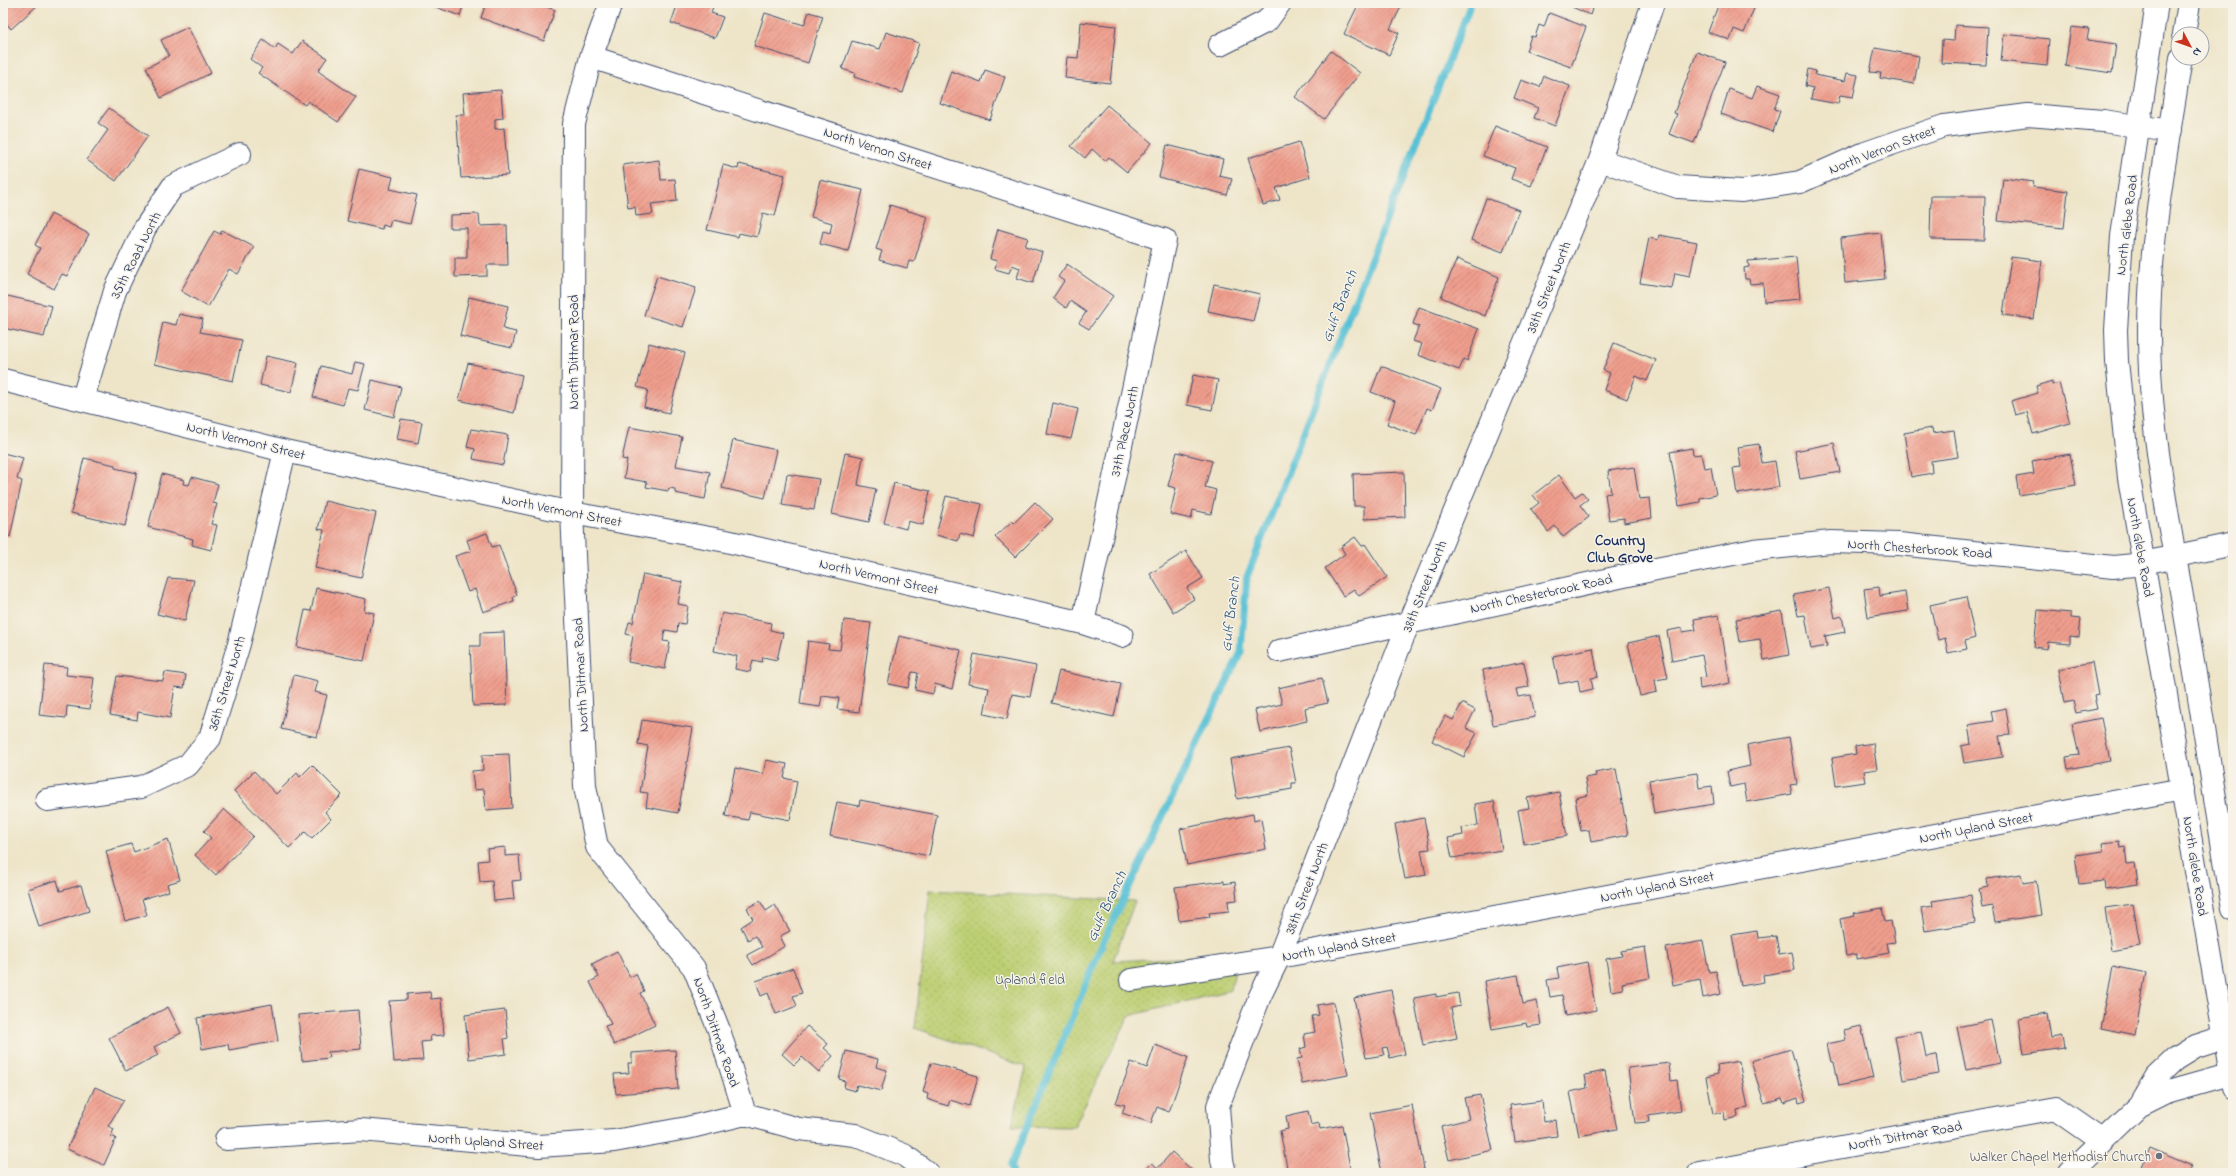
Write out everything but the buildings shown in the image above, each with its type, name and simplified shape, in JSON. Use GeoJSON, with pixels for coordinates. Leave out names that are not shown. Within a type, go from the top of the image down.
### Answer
{"type":"FeatureCollection","features":[{"type":"Feature","properties":{"kind":"street","name":"North Dittmar Road"},"geometry":{"type":"LineString","coordinates":[[611,3],[591,57],[574,124],[572,513],[584,786],[597,846],[694,968],[719,1030],[745,1114]]}},
{"type":"Feature","properties":{"kind":"street"},"geometry":{"type":"LineString","coordinates":[[1220,45],[1267,21],[1280,3]]}},
{"type":"Feature","properties":{"kind":"street","name":"38th Street North"},"geometry":{"type":"LineString","coordinates":[[1225,1173],[1222,1160],[1218,1106],[1260,996],[1279,957],[1409,622],[1600,160],[1653,3]]}},
{"type":"Feature","properties":{"kind":"street","name":"North Glebe Road"},"geometry":{"type":"LineString","coordinates":[[2157,3],[2122,236],[2116,330],[2119,395],[2125,448],[2144,563],[2183,789],[2228,1035],[2232,1078]]}},
{"type":"Feature","properties":{"kind":"street"},"geometry":{"type":"LineString","coordinates":[[2185,26],[2189,3]]}},
{"type":"Feature","properties":{"kind":"street","name":"North Vernon Street"},"geometry":{"type":"LineString","coordinates":[[591,57],[1165,240]]}},
{"type":"Feature","properties":{"kind":"street"},"geometry":{"type":"LineString","coordinates":[[2180,66],[2154,246],[2149,333],[2150,374],[2157,453],[2233,909]]}},
{"type":"Feature","properties":{"kind":"street","name":"North Vernon Street"},"geometry":{"type":"LineString","coordinates":[[1600,160],[1678,187],[1742,191],[1800,182],[1865,153],[1944,126],[2028,115],[2139,126],[2170,131]]}},
{"type":"Feature","properties":{"kind":"street","name":"35th Road North"},"geometry":{"type":"LineString","coordinates":[[83,398],[115,291],[145,228],[173,186],[240,154]]}},
{"type":"Feature","properties":{"kind":"street","name":"37th Place North"},"geometry":{"type":"LineString","coordinates":[[1083,623],[1165,240]]}},
{"type":"Feature","properties":{"kind":"street","name":"North Vermont Street"},"geometry":{"type":"LineString","coordinates":[[3,380],[83,398],[285,451],[572,513],[726,541],[1083,623],[1122,636]]}},
{"type":"Feature","properties":{"kind":"street","name":"36th Street North"},"geometry":{"type":"LineString","coordinates":[[47,800],[141,787],[188,765],[210,738],[239,644],[285,451]]}},
{"type":"Feature","properties":{"kind":"street","name":"North Chesterbrook Road"},"geometry":{"type":"LineString","coordinates":[[1279,650],[1669,566],[1754,550],[1796,544],[1867,542],[1932,546],[2113,566],[2144,563],[2233,544]]}},
{"type":"Feature","properties":{"kind":"street","name":"North Upland Street"},"geometry":{"type":"LineString","coordinates":[[1131,980],[1279,957],[2183,789]]}},
{"type":"Feature","properties":{"kind":"street"},"geometry":{"type":"LineString","coordinates":[[2069,1173],[2139,1106],[2156,1078],[2175,1059],[2196,1046],[2228,1035]]}},
{"type":"Feature","properties":{"kind":"street"},"geometry":{"type":"LineString","coordinates":[[2139,1106],[2174,1090],[2232,1078]]}},
{"type":"Feature","properties":{"kind":"street","name":"North Dittmar Road"},"geometry":{"type":"LineString","coordinates":[[1699,1173],[2056,1108],[2102,1140]]}},
{"type":"Feature","properties":{"kind":"street"},"geometry":{"type":"LineString","coordinates":[[745,1114],[799,1129],[855,1135],[904,1154],[928,1173]]}},
{"type":"Feature","properties":{"kind":"street","name":"North Upland Street"},"geometry":{"type":"LineString","coordinates":[[226,1139],[361,1130],[539,1146],[614,1141],[687,1128],[745,1114]]}},
{"type":"Feature","properties":{"kind":"green space","name":"Upland field"},"geometry":{"type":"Polygon","coordinates":[[[930,890],[1135,901],[1113,961],[1238,955],[1231,990],[1129,1016],[1074,1127],[1012,1126],[1026,1067],[915,1028],[930,890]]]}},
{"type":"Feature","properties":{"kind":"waterway","name":"Gulf Branch"},"geometry":{"type":"LineString","coordinates":[[1013,1173],[1011,1166],[1103,942],[1241,652],[1247,577],[1471,3]]}},
{"type":"Feature","properties":{"kind":"place","name":"Walker Chapel Methodist Church"},"geometry":{"type":"Point","coordinates":[2159,1156]}},
{"type":"Feature","properties":{"kind":"district","name":"Country Club Grove"},"geometry":{"type":"Point","coordinates":[1620,548]}}]}
